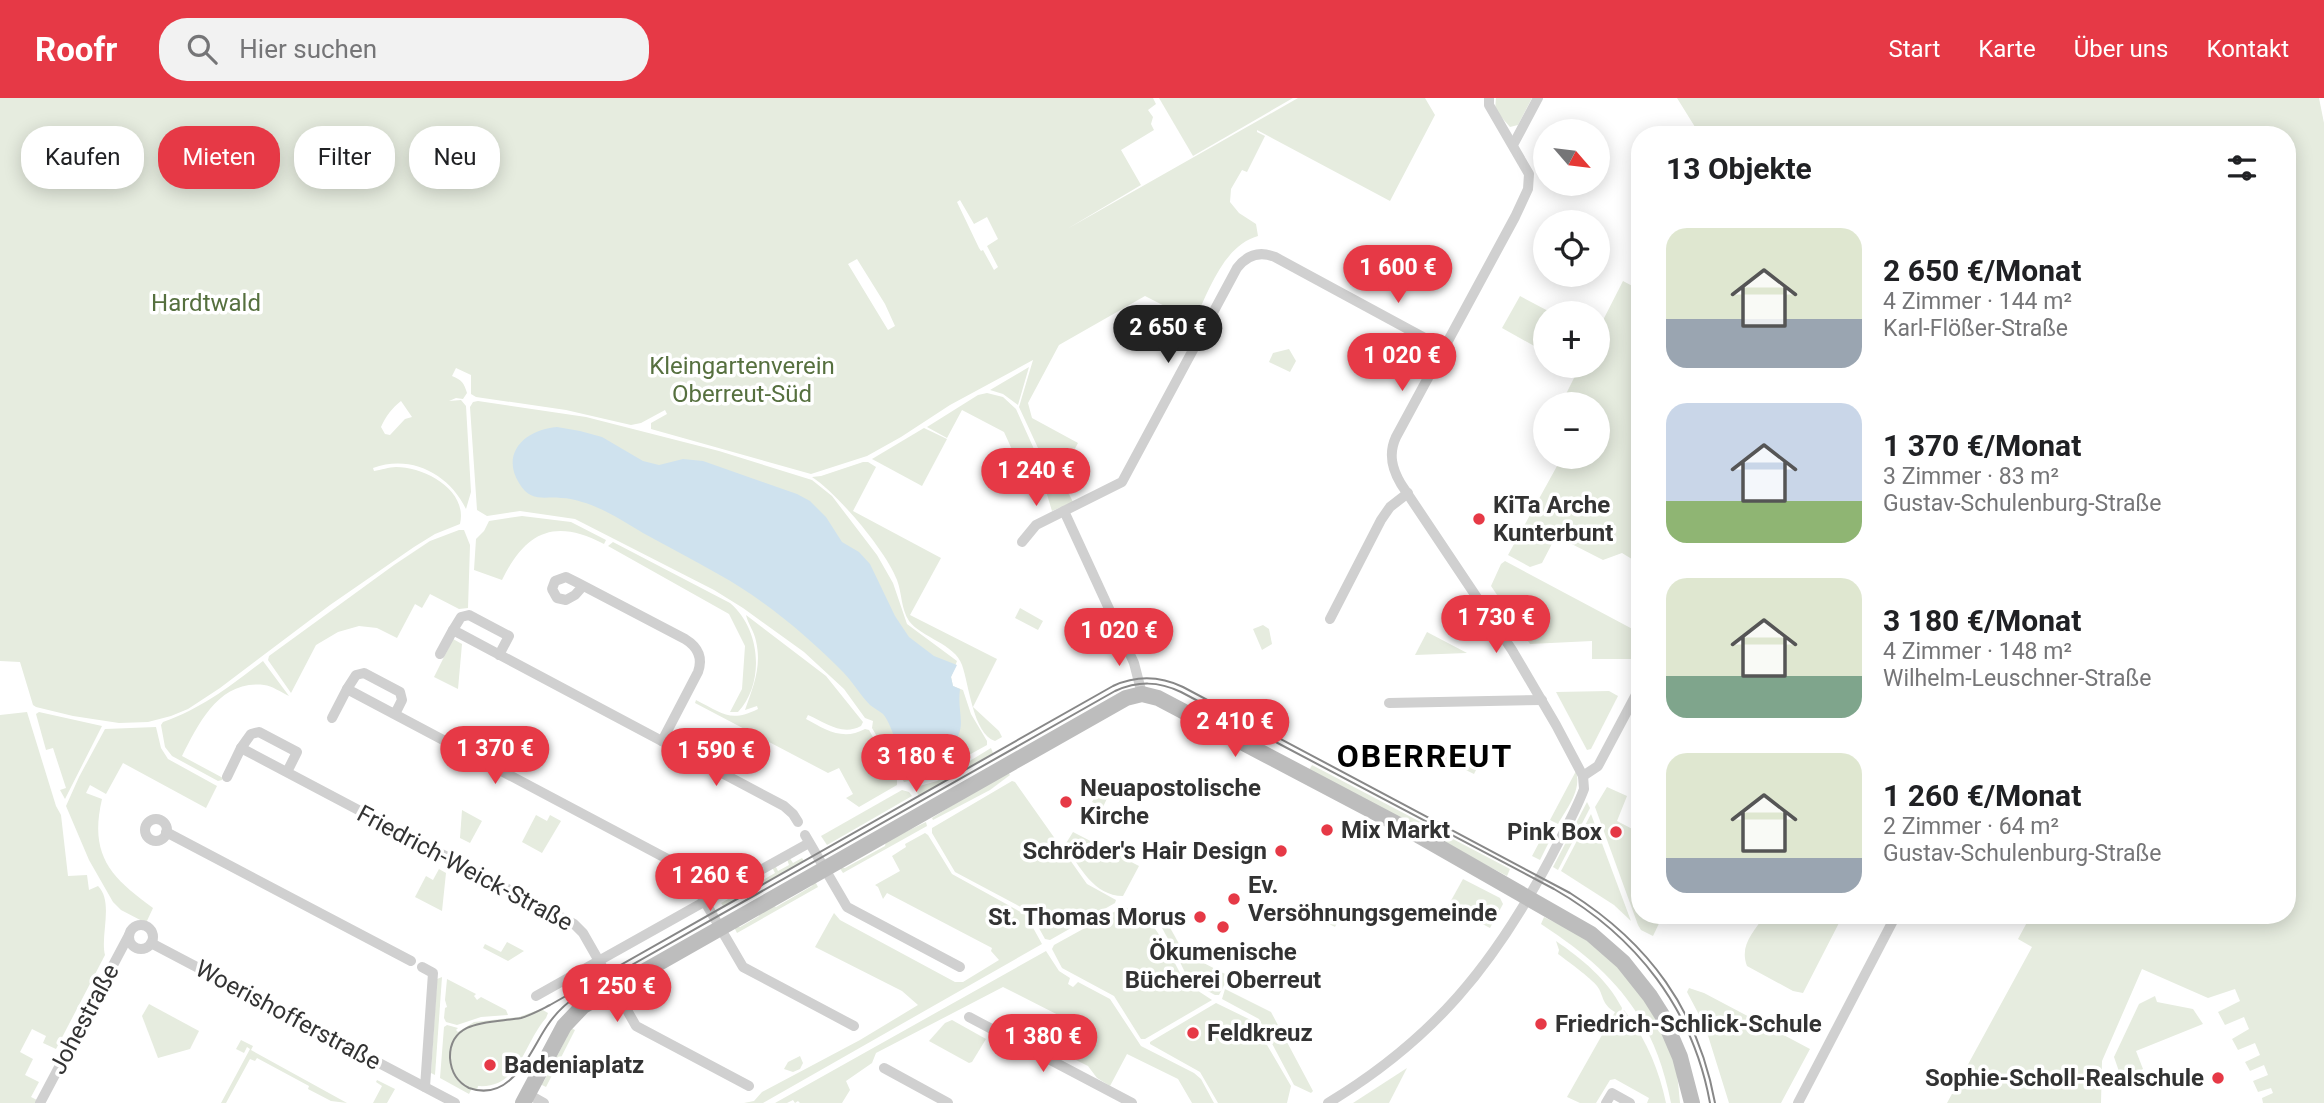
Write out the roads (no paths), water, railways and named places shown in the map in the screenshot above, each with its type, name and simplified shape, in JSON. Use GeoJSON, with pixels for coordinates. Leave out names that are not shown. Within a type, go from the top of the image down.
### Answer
{"type":"FeatureCollection","features":[{"type":"Feature","properties":{"kind":"street"},"geometry":{"type":"LineString","coordinates":[[1328,1103],[1389,1063],[1433,1025],[1491,958],[1528,897],[1584,789],[1583,776],[1542,700],[1392,464],[1393,443],[1528,189],[1529,174],[1489,105],[1489,98]]}},
{"type":"Feature","properties":{"kind":"street"},"geometry":{"type":"LineString","coordinates":[[1513,145],[1538,98]]}},
{"type":"Feature","properties":{"kind":"street"},"geometry":{"type":"LineString","coordinates":[[1022,542],[1036,525],[1112,489],[1125,479],[1237,268],[1251,256],[1264,254],[1275,257],[1443,348]]}},
{"type":"Feature","properties":{"kind":"street"},"geometry":{"type":"LineString","coordinates":[[1330,619],[1381,520],[1390,507],[1408,493]]}},
{"type":"Feature","properties":{"kind":"street"},"geometry":{"type":"LineString","coordinates":[[1064,511],[1134,663],[1142,694]]}},
{"type":"Feature","properties":{"kind":"street"},"geometry":{"type":"LineString","coordinates":[[583,586],[689,642],[699,654],[698,673],[662,741]]}},
{"type":"Feature","properties":{"kind":"street"},"geometry":{"type":"LineString","coordinates":[[440,654],[459,620],[466,615],[509,636],[499,655]]}},
{"type":"Feature","properties":{"kind":"street"},"geometry":{"type":"LineString","coordinates":[[453,630],[784,806],[798,822]]}},
{"type":"Feature","properties":{"kind":"street"},"geometry":{"type":"LineString","coordinates":[[332,718],[356,675],[367,674],[400,692],[402,700],[395,714]]}},
{"type":"Feature","properties":{"kind":"street"},"geometry":{"type":"LineString","coordinates":[[347,690],[675,863],[691,878],[745,969],[854,1026]]}},
{"type":"Feature","properties":{"kind":"street"},"geometry":{"type":"LineString","coordinates":[[544,1103],[526,1099],[571,1016],[583,1006],[1126,698],[1142,694],[1158,698],[1418,835],[1591,934],[1637,978],[1656,1005],[1680,1057],[1692,1103]]}},
{"type":"Feature","properties":{"kind":"street"},"geometry":{"type":"LineString","coordinates":[[1389,703],[1542,700]]}},
{"type":"Feature","properties":{"kind":"street"},"geometry":{"type":"LineString","coordinates":[[1583,776],[1598,766],[1631,704]]}},
{"type":"Feature","properties":{"kind":"street"},"geometry":{"type":"LineString","coordinates":[[226,777],[251,734],[259,732],[297,752],[286,772]]}},
{"type":"Feature","properties":{"kind":"street","name":"Friedrich-Weick-Straße"},"geometry":{"type":"LineString","coordinates":[[242,748],[567,920],[583,933],[638,1028],[750,1086]]}},
{"type":"Feature","properties":{"kind":"street"},"geometry":{"type":"LineString","coordinates":[[166,832],[433,973],[425,1087],[455,1103]]}},
{"type":"Feature","properties":{"kind":"street"},"geometry":{"type":"LineString","coordinates":[[536,996],[807,839],[843,903],[850,909],[960,967]]}},
{"type":"Feature","properties":{"kind":"street"},"geometry":{"type":"LineString","coordinates":[[1798,1103],[1891,924]]}},
{"type":"Feature","properties":{"kind":"street","name":"Woerishofferstraße"},"geometry":{"type":"LineString","coordinates":[[143,925],[152,932],[151,943],[143,948],[132,945],[129,935],[132,928],[143,925]]}},
{"type":"Feature","properties":{"kind":"street","name":"Johestraße"},"geometry":{"type":"LineString","coordinates":[[40,1103],[129,935]]}},
{"type":"Feature","properties":{"kind":"street","name":"Woerishofferstraße"},"geometry":{"type":"LineString","coordinates":[[151,943],[425,1087]]}},
{"type":"Feature","properties":{"kind":"street"},"geometry":{"type":"LineString","coordinates":[[969,1017],[1132,1103]]}},
{"type":"Feature","properties":{"kind":"street"},"geometry":{"type":"LineString","coordinates":[[884,1068],[948,1103]]}},
{"type":"Feature","properties":{"kind":"street"},"geometry":{"type":"LineString","coordinates":[[1606,1103],[1612,1093],[1630,1103]]}},
{"type":"Feature","properties":{"kind":"water"},"geometry":{"type":"Polygon","coordinates":[[[557,427],[602,437],[643,461],[659,465],[683,459],[703,461],[810,501],[826,517],[842,542],[859,552],[870,564],[895,616],[909,637],[934,656],[957,665],[951,677],[953,686],[960,689],[961,724],[956,739],[933,758],[923,762],[906,756],[883,714],[870,705],[843,672],[800,632],[751,594],[598,508],[572,499],[528,494],[514,472],[515,452],[527,437],[557,427]]]}},
{"type":"Feature","properties":{"kind":"tram line"},"geometry":{"type":"LineString","coordinates":[[1710,1103],[1702,1069],[1675,1006],[1635,953],[1611,929],[1584,908],[1554,889],[1181,692],[1148,684],[1132,685],[1115,691],[577,996],[553,1017],[518,1072],[497,1088],[484,1091],[465,1086],[455,1076],[450,1058],[452,1045],[465,1029],[486,1022],[521,1018],[550,1005],[1113,686],[1148,678],[1183,687],[1570,893],[1598,913],[1624,934],[1666,982],[1696,1038],[1715,1103]]}},
{"type":"Feature","properties":{"kind":"place","name":"KiTa Arche Kunterbunt"},"geometry":{"type":"Point","coordinates":[1479,519]}},
{"type":"Feature","properties":{"kind":"place","name":"Neuapostolische Kirche"},"geometry":{"type":"Point","coordinates":[1066,802]}},
{"type":"Feature","properties":{"kind":"place","name":"Mix Markt"},"geometry":{"type":"Point","coordinates":[1327,830]}},
{"type":"Feature","properties":{"kind":"place","name":"Pink Box"},"geometry":{"type":"Point","coordinates":[1616,832]}},
{"type":"Feature","properties":{"kind":"place","name":"Schröder's Hair Design"},"geometry":{"type":"Point","coordinates":[1281,851]}},
{"type":"Feature","properties":{"kind":"place","name":"Ev. Versöhnungsgemeinde"},"geometry":{"type":"Point","coordinates":[1234,899]}},
{"type":"Feature","properties":{"kind":"place","name":"St. Thomas Morus"},"geometry":{"type":"Point","coordinates":[1200,917]}},
{"type":"Feature","properties":{"kind":"place","name":"Ökumenische Bücherei Oberreut"},"geometry":{"type":"Point","coordinates":[1223,927]}},
{"type":"Feature","properties":{"kind":"place","name":"Friedrich-Schlick-Schule"},"geometry":{"type":"Point","coordinates":[1541,1024]}},
{"type":"Feature","properties":{"kind":"place","name":"Feldkreuz"},"geometry":{"type":"Point","coordinates":[1193,1033]}},
{"type":"Feature","properties":{"kind":"place","name":"Badeniaplatz"},"geometry":{"type":"Point","coordinates":[490,1065]}},
{"type":"Feature","properties":{"kind":"place","name":"Sophie-Scholl-Realschule"},"geometry":{"type":"Point","coordinates":[2218,1078]}},
{"type":"Feature","properties":{"kind":"district","name":"OBERREUT"},"geometry":{"type":"Point","coordinates":[1425,756]}},
{"type":"Feature","properties":{"kind":"park label","name":"Hardtwald"},"geometry":{"type":"Point","coordinates":[206,303]}},
{"type":"Feature","properties":{"kind":"park label","name":"Kleingartenverein Oberreut-Süd"},"geometry":{"type":"Point","coordinates":[742,380]}}]}
